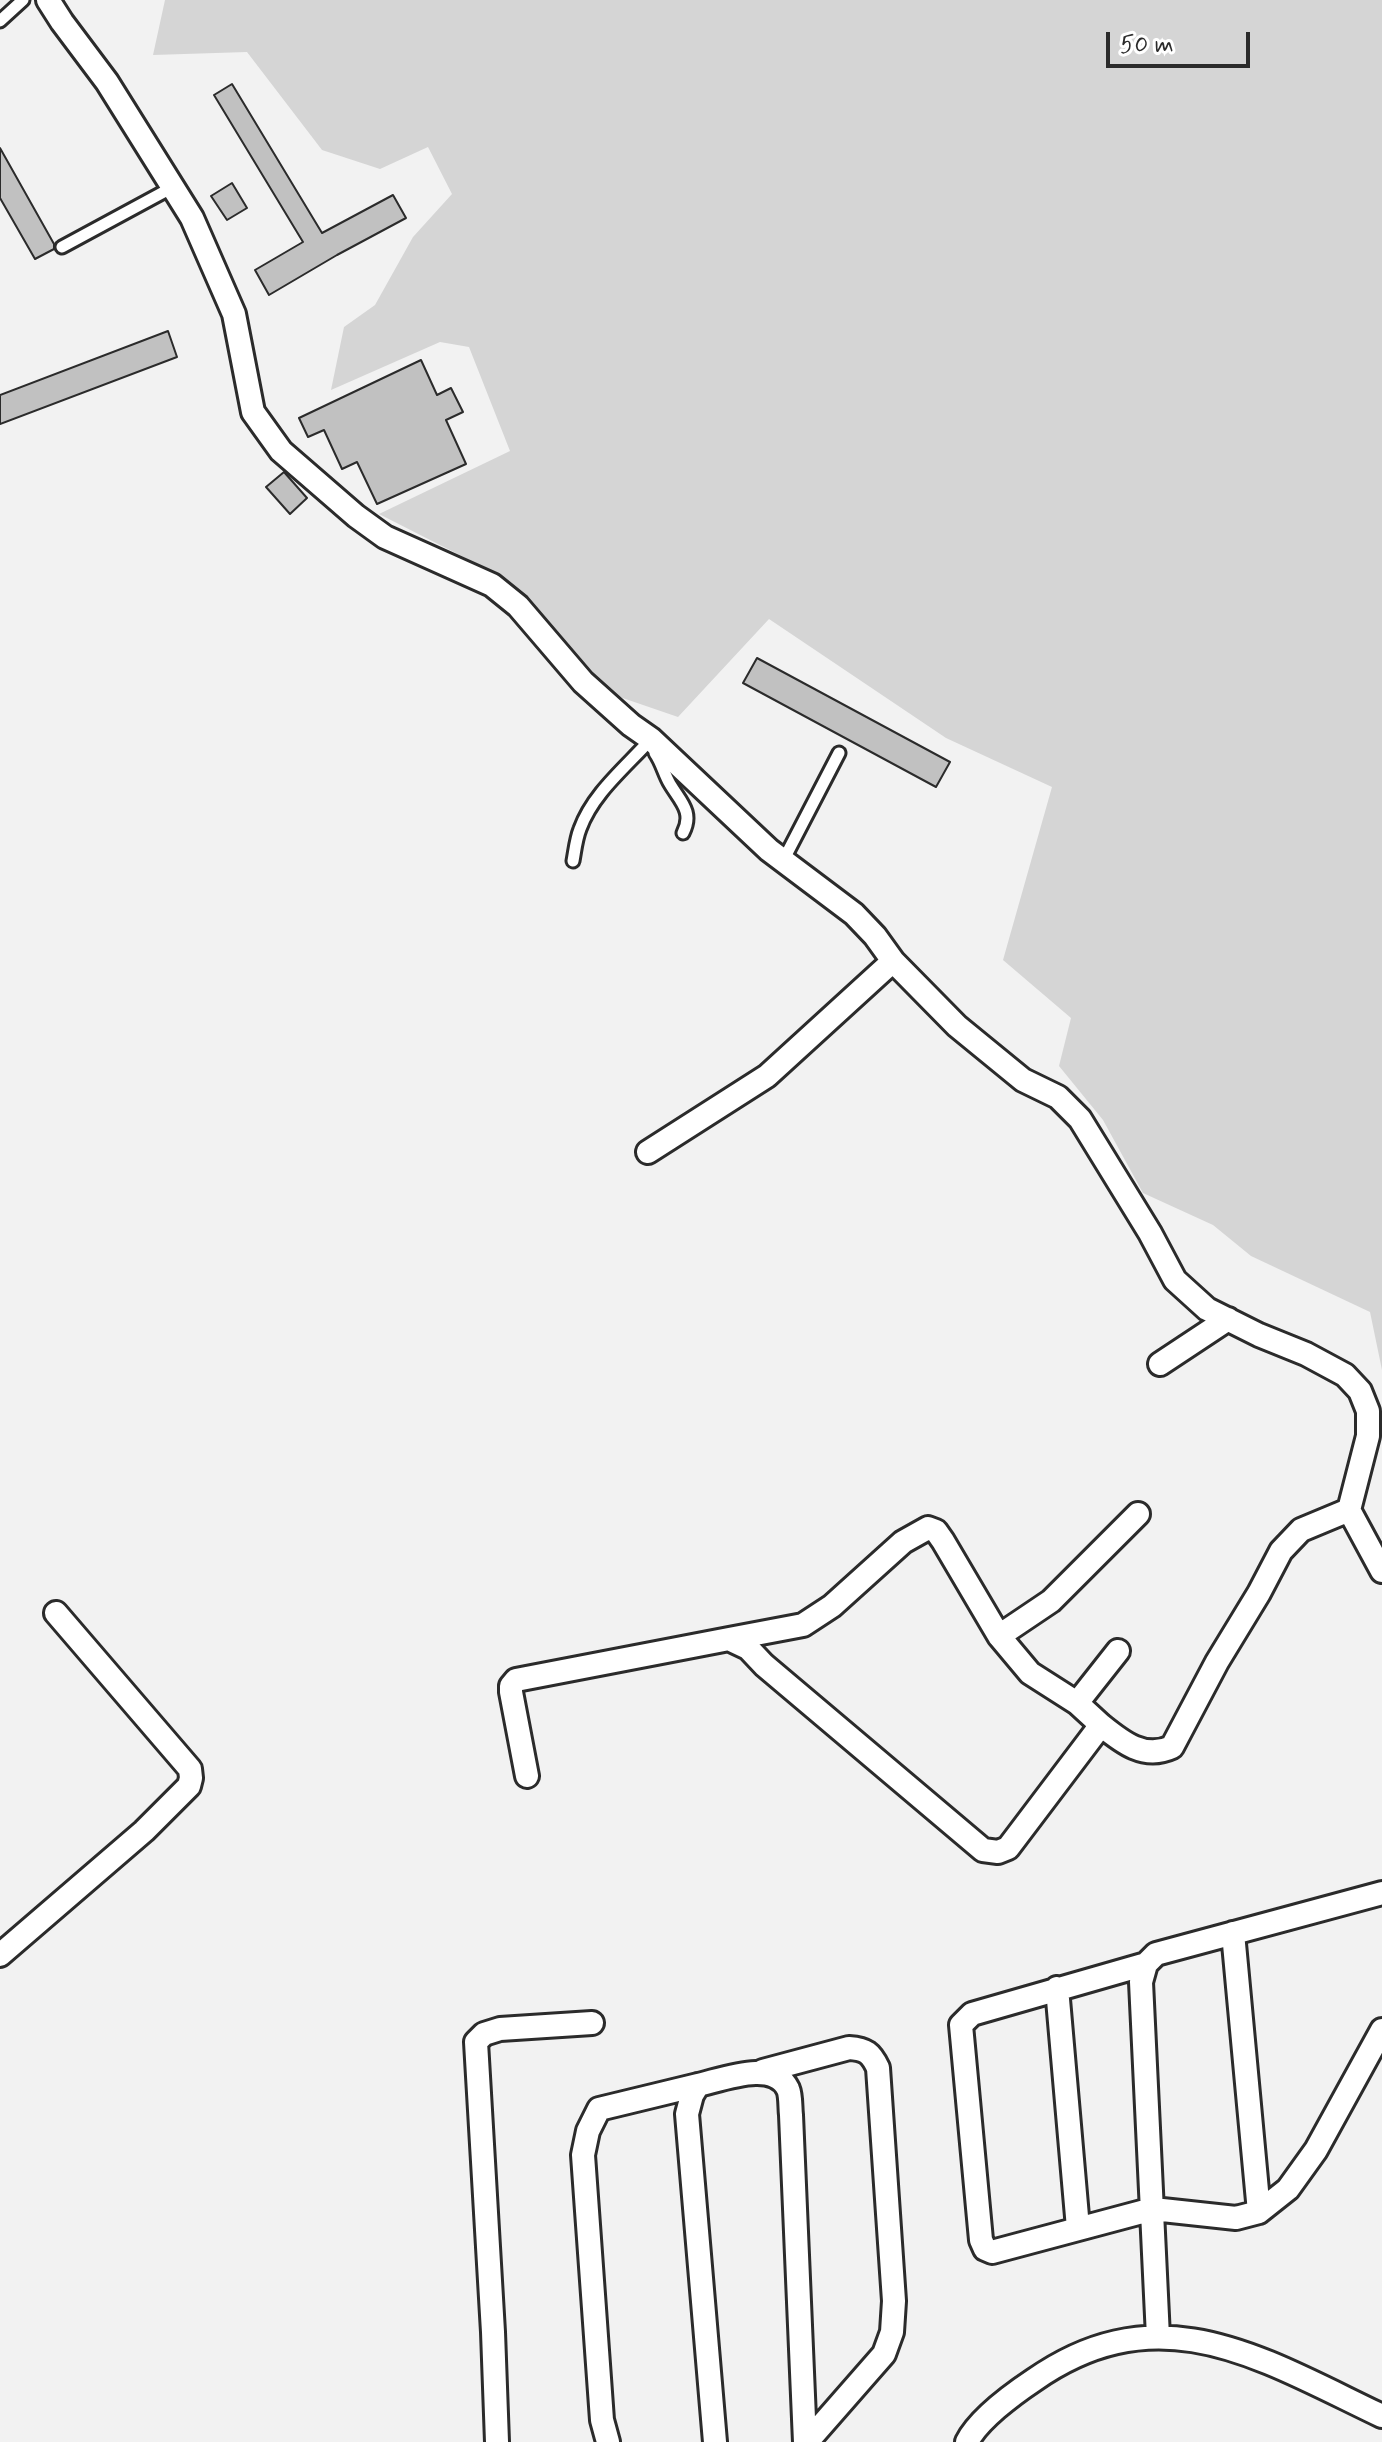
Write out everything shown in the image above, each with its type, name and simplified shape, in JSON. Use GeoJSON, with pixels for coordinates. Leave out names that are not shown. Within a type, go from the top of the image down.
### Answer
{"type":"FeatureCollection","features":[{"type":"Feature","properties":{"kind":"street"},"geometry":{"type":"LineString","coordinates":[[48,0],[107,82],[192,218],[234,314],[253,412],[281,451],[385,537],[492,585],[518,606],[583,682],[769,850],[854,914],[893,961],[957,1026],[1023,1080],[1058,1097],[1080,1119],[1175,1280],[1207,1309],[1345,1375],[1360,1391],[1368,1411],[1368,1436],[1349,1510],[1382,1571]]}},
{"type":"Feature","properties":{"kind":"street"},"geometry":{"type":"LineString","coordinates":[[648,1152],[767,1076],[893,961]]}},
{"type":"Feature","properties":{"kind":"street"},"geometry":{"type":"LineString","coordinates":[[1160,1364],[1228,1319]]}},
{"type":"Feature","properties":{"kind":"street"},"geometry":{"type":"LineString","coordinates":[[527,1776],[511,1692],[516,1680],[803,1625],[832,1606],[903,1542],[928,1528],[936,1531],[999,1636],[1030,1673],[1077,1703],[1120,1741],[1146,1753],[1161,1752],[1172,1747],[1281,1551],[1301,1530],[1349,1510]]}},
{"type":"Feature","properties":{"kind":"street"},"geometry":{"type":"LineString","coordinates":[[999,1636],[1051,1601],[1138,1514]]}},
{"type":"Feature","properties":{"kind":"street"},"geometry":{"type":"LineString","coordinates":[[0,1955],[144,1831],[189,1786],[191,1778],[190,1769],[56,1613]]}},
{"type":"Feature","properties":{"kind":"street"},"geometry":{"type":"LineString","coordinates":[[729,1639],[748,1648],[764,1665],[983,1850],[998,1852],[1008,1848],[1101,1725]]}},
{"type":"Feature","properties":{"kind":"street"},"geometry":{"type":"LineString","coordinates":[[1077,1703],[1118,1651]]}},
{"type":"Feature","properties":{"kind":"street"},"geometry":{"type":"LineString","coordinates":[[1158,2337],[1141,1982],[1146,1964],[1156,1954],[1382,1893]]}},
{"type":"Feature","properties":{"kind":"street"},"geometry":{"type":"LineString","coordinates":[[1233,1933],[1259,2212]]}},
{"type":"Feature","properties":{"kind":"street"},"geometry":{"type":"LineString","coordinates":[[1146,1964],[972,2014],[961,2025],[981,2240],[985,2249],[992,2252],[1153,2209],[1225,2218],[1259,2212],[1288,2189],[1316,2150],[1382,2030]]}},
{"type":"Feature","properties":{"kind":"street"},"geometry":{"type":"LineString","coordinates":[[1057,1988],[1078,2228]]}},
{"type":"Feature","properties":{"kind":"street"},"geometry":{"type":"LineString","coordinates":[[497,2442],[476,2042],[484,2034],[500,2029],[592,2023]]}},
{"type":"Feature","properties":{"kind":"street"},"geometry":{"type":"LineString","coordinates":[[608,2442],[602,2420],[583,2155],[588,2131],[599,2109],[849,2048],[864,2049],[871,2054],[878,2068],[894,2301],[892,2332],[884,2354],[806,2442]]}},
{"type":"Feature","properties":{"kind":"street"},"geometry":{"type":"LineString","coordinates":[[763,2071],[778,2076],[788,2090],[791,2115],[806,2442]]}},
{"type":"Feature","properties":{"kind":"street"},"geometry":{"type":"LineString","coordinates":[[698,2085],[687,2114],[715,2442]]}},
{"type":"Feature","properties":{"kind":"street"},"geometry":{"type":"LineString","coordinates":[[967,2442],[1009,2397],[1053,2366],[1111,2342],[1158,2337],[1217,2344],[1288,2370],[1382,2416]]}},
{"type":"Feature","properties":{"kind":"lane"},"geometry":{"type":"LineString","coordinates":[[0,21],[23,0]]}},
{"type":"Feature","properties":{"kind":"lane"},"geometry":{"type":"LineString","coordinates":[[62,247],[173,187]]}},
{"type":"Feature","properties":{"kind":"lane"},"geometry":{"type":"LineString","coordinates":[[573,861],[578,832],[585,818],[619,769],[649,741],[669,783],[688,812],[688,823],[683,833]]}},
{"type":"Feature","properties":{"kind":"lane"},"geometry":{"type":"LineString","coordinates":[[783,861],[839,753]]}},
{"type":"Feature","properties":{"kind":"shaded area"},"geometry":{"type":"Polygon","coordinates":[[[165,0],[1382,0],[1382,1370],[1370,1312],[1251,1256],[1213,1225],[1143,1193],[1103,1120],[1059,1066],[1071,1018],[1003,960],[1052,787],[946,738],[769,619],[678,717],[611,694],[553,628],[495,573],[379,514],[510,451],[469,347],[440,342],[331,390],[344,327],[375,305],[413,237],[452,194],[428,147],[380,169],[322,150],[247,52],[153,55],[165,0]]]}},
{"type":"Feature","properties":{"kind":"building"},"geometry":{"type":"Polygon","coordinates":[[[232,84],[322,233],[393,195],[406,218],[269,295],[255,270],[303,242],[214,95],[232,84]]]}},
{"type":"Feature","properties":{"kind":"building"},"geometry":{"type":"Polygon","coordinates":[[[0,148],[54,244],[54,249],[35,259],[0,198],[0,148]]]}},
{"type":"Feature","properties":{"kind":"building"},"geometry":{"type":"Polygon","coordinates":[[[232,183],[247,208],[227,220],[211,196],[232,183]]]}},
{"type":"Feature","properties":{"kind":"building"},"geometry":{"type":"Polygon","coordinates":[[[168,331],[177,357],[0,424],[0,395],[168,331]]]}},
{"type":"Feature","properties":{"kind":"building"},"geometry":{"type":"Polygon","coordinates":[[[421,360],[437,395],[451,388],[463,412],[446,420],[466,464],[377,504],[357,462],[342,469],[324,430],[308,437],[299,418],[421,360]]]}},
{"type":"Feature","properties":{"kind":"building"},"geometry":{"type":"Polygon","coordinates":[[[284,472],[307,498],[290,514],[266,487],[284,472]]]}},
{"type":"Feature","properties":{"kind":"building"},"geometry":{"type":"Polygon","coordinates":[[[757,658],[950,762],[936,787],[743,683],[757,658]]]}}]}
